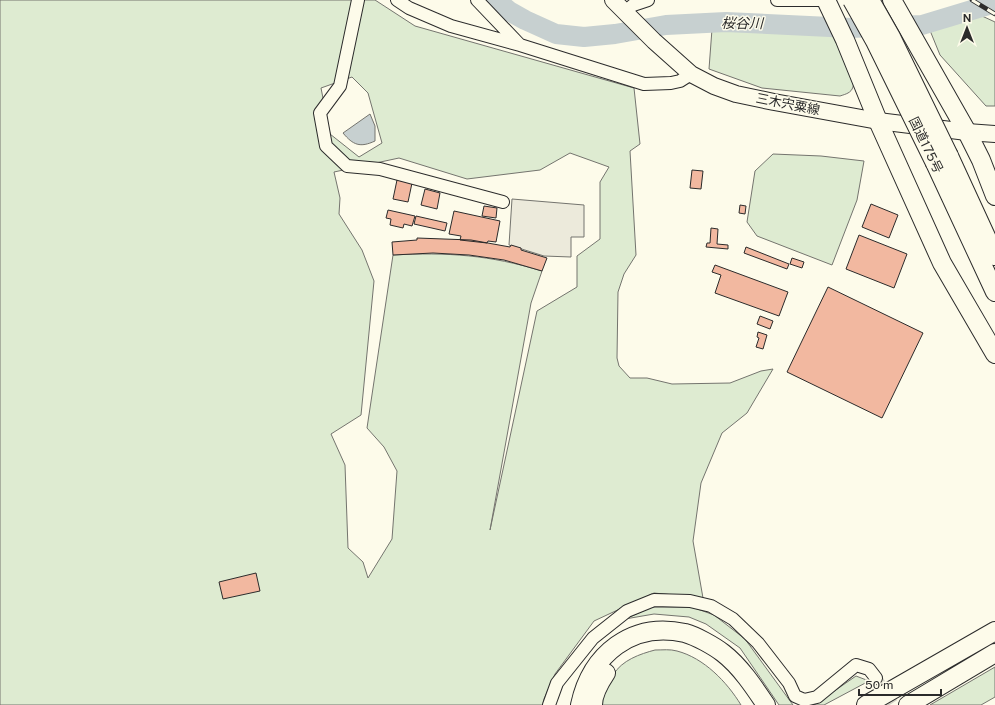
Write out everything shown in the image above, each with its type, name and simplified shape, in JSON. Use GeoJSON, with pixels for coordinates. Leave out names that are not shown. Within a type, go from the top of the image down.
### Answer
{"type":"FeatureCollection","features":[{"type":"Feature","properties":{"kind":"highway"},"geometry":{"type":"LineString","coordinates":[[826,0],[942,263],[995,354]]}},
{"type":"Feature","properties":{"kind":"highway","name":"国道175号"},"geometry":{"type":"LineString","coordinates":[[852,0],[995,256]]}},
{"type":"Feature","properties":{"kind":"highway","name":"国道175号"},"geometry":{"type":"LineString","coordinates":[[870,0],[891,37],[995,292]]}},
{"type":"Feature","properties":{"kind":"highway"},"geometry":{"type":"LineString","coordinates":[[892,0],[967,132],[981,160],[995,196]]}},
{"type":"Feature","properties":{"kind":"highway"},"geometry":{"type":"LineString","coordinates":[[580,705],[583,691],[591,673],[606,653],[626,639],[655,630],[686,633],[707,643],[724,654],[750,681],[766,705]]}},
{"type":"Feature","properties":{"kind":"highway"},"geometry":{"type":"LineString","coordinates":[[866,705],[995,631]]}},
{"type":"Feature","properties":{"kind":"highway"},"geometry":{"type":"LineString","coordinates":[[593,705],[599,684],[608,668],[621,656],[637,646],[661,642],[680,644],[700,651],[720,666],[745,692],[754,705]]}},
{"type":"Feature","properties":{"kind":"highway"},"geometry":{"type":"LineString","coordinates":[[908,705],[995,653]]}},
{"type":"Feature","properties":{"kind":"main road","name":"三木宍粟線"},"geometry":{"type":"LineString","coordinates":[[613,0],[690,74],[714,86],[736,94],[878,120],[967,132],[995,134]]}},
{"type":"Feature","properties":{"kind":"street"},"geometry":{"type":"LineString","coordinates":[[358,0],[340,86],[320,113],[326,146],[347,166],[380,169],[503,202]]}},
{"type":"Feature","properties":{"kind":"street"},"geometry":{"type":"LineString","coordinates":[[397,0],[409,8],[451,26],[520,45],[644,84],[671,83],[680,81],[690,74]]}},
{"type":"Feature","properties":{"kind":"street"},"geometry":{"type":"LineString","coordinates":[[477,0],[520,45]]}},
{"type":"Feature","properties":{"kind":"street"},"geometry":{"type":"LineString","coordinates":[[628,15],[634,5],[648,0]]}},
{"type":"Feature","properties":{"kind":"street"},"geometry":{"type":"LineString","coordinates":[[777,0],[822,0]]}},
{"type":"Feature","properties":{"kind":"street"},"geometry":{"type":"LineString","coordinates":[[549,705],[558,683],[593,638],[627,612],[654,600],[690,601],[711,606],[733,619],[758,642],[788,683],[795,696],[804,700],[816,697],[856,665],[869,669],[876,678]]}},
{"type":"Feature","properties":{"kind":"green space"},"geometry":{"type":"Polygon","coordinates":[[[0,0],[375,0],[415,26],[634,88],[640,144],[630,151],[636,255],[624,274],[618,292],[617,358],[619,366],[630,378],[647,378],[672,384],[730,383],[761,371],[773,369],[747,413],[722,433],[701,483],[693,541],[703,598],[654,593],[594,621],[555,674],[544,699],[544,705],[0,705],[0,0]],[[352,77],[321,88],[330,134],[359,157],[382,143],[368,93],[352,77]],[[570,153],[540,170],[467,179],[399,158],[334,172],[340,198],[339,214],[362,250],[374,281],[361,415],[331,434],[345,465],[348,548],[363,562],[368,578],[392,539],[397,471],[384,447],[367,428],[393,255],[432,254],[468,256],[504,261],[542,271],[531,303],[490,530],[537,311],[577,287],[577,256],[600,239],[600,182],[609,167],[570,153]]]}},
{"type":"Feature","properties":{"kind":"green space"},"geometry":{"type":"Polygon","coordinates":[[[982,16],[995,22],[995,106],[986,106],[940,55],[929,28],[982,16]]]}},
{"type":"Feature","properties":{"kind":"green space"},"geometry":{"type":"Polygon","coordinates":[[[762,28],[834,33],[852,77],[853,87],[851,91],[840,96],[762,88],[709,69],[712,29],[762,28]]]}},
{"type":"Feature","properties":{"kind":"green space"},"geometry":{"type":"Polygon","coordinates":[[[773,154],[821,156],[864,161],[857,200],[832,265],[757,236],[747,222],[755,171],[773,154]]]}},
{"type":"Feature","properties":{"kind":"green space"},"geometry":{"type":"Polygon","coordinates":[[[652,607],[692,607],[714,615],[745,639],[793,705],[779,705],[740,648],[706,624],[689,617],[654,614],[625,619],[652,607]]]}},
{"type":"Feature","properties":{"kind":"green space"},"geometry":{"type":"Polygon","coordinates":[[[655,650],[674,650],[687,654],[696,659],[722,680],[741,705],[601,705],[601,700],[613,675],[621,665],[643,653],[655,650]]]}},
{"type":"Feature","properties":{"kind":"green space"},"geometry":{"type":"Polygon","coordinates":[[[995,667],[995,697],[981,705],[930,705],[995,667]]]}},
{"type":"Feature","properties":{"kind":"green space"},"geometry":{"type":"Polygon","coordinates":[[[856,676],[869,681],[824,705],[814,705],[856,676]]]}},
{"type":"Feature","properties":{"kind":"shaded area"},"geometry":{"type":"Polygon","coordinates":[[[370,114],[375,126],[375,141],[361,145],[354,143],[343,133],[370,114]]]}},
{"type":"Feature","properties":{"kind":"shaded area"},"geometry":{"type":"Polygon","coordinates":[[[512,199],[584,205],[584,237],[571,237],[571,257],[544,256],[509,245],[512,199]]]}},
{"type":"Feature","properties":{"kind":"building"},"geometry":{"type":"Polygon","coordinates":[[[692,170],[703,171],[701,189],[690,188],[692,170]]]}},
{"type":"Feature","properties":{"kind":"building"},"geometry":{"type":"Polygon","coordinates":[[[397,180],[412,183],[408,202],[393,199],[397,180]]]}},
{"type":"Feature","properties":{"kind":"building"},"geometry":{"type":"Polygon","coordinates":[[[425,189],[440,193],[437,209],[421,205],[425,189]]]}},
{"type":"Feature","properties":{"kind":"building"},"geometry":{"type":"Polygon","coordinates":[[[871,204],[898,215],[889,238],[862,227],[871,204]]]}},
{"type":"Feature","properties":{"kind":"building"},"geometry":{"type":"Polygon","coordinates":[[[740,205],[746,206],[745,214],[739,213],[740,205]]]}},
{"type":"Feature","properties":{"kind":"building"},"geometry":{"type":"Polygon","coordinates":[[[484,206],[497,208],[496,218],[482,216],[484,206]]]}},
{"type":"Feature","properties":{"kind":"building"},"geometry":{"type":"Polygon","coordinates":[[[388,210],[415,216],[412,226],[404,224],[403,228],[390,225],[391,219],[386,218],[388,210]]]}},
{"type":"Feature","properties":{"kind":"building"},"geometry":{"type":"Polygon","coordinates":[[[454,211],[500,221],[496,242],[488,241],[487,243],[460,240],[461,236],[449,234],[454,211]]]}},
{"type":"Feature","properties":{"kind":"building"},"geometry":{"type":"Polygon","coordinates":[[[416,216],[447,223],[445,231],[414,224],[416,216]]]}},
{"type":"Feature","properties":{"kind":"building"},"geometry":{"type":"Polygon","coordinates":[[[711,228],[718,229],[717,244],[728,245],[728,249],[706,247],[707,243],[710,243],[711,228]]]}},
{"type":"Feature","properties":{"kind":"building"},"geometry":{"type":"Polygon","coordinates":[[[859,235],[907,254],[894,288],[846,269],[859,235]]]}},
{"type":"Feature","properties":{"kind":"building"},"geometry":{"type":"Polygon","coordinates":[[[417,238],[471,240],[510,247],[511,245],[521,248],[521,250],[547,258],[542,271],[504,260],[469,255],[433,253],[393,255],[392,242],[417,240],[417,238]]]}},
{"type":"Feature","properties":{"kind":"building"},"geometry":{"type":"Polygon","coordinates":[[[746,247],[789,264],[787,269],[744,253],[746,247]]]}},
{"type":"Feature","properties":{"kind":"building"},"geometry":{"type":"Polygon","coordinates":[[[792,258],[804,262],[802,268],[790,264],[792,258]]]}},
{"type":"Feature","properties":{"kind":"building"},"geometry":{"type":"Polygon","coordinates":[[[715,265],[788,292],[779,316],[715,293],[721,275],[712,272],[715,265]]]}},
{"type":"Feature","properties":{"kind":"building"},"geometry":{"type":"Polygon","coordinates":[[[828,287],[923,333],[882,418],[787,372],[828,287]]]}},
{"type":"Feature","properties":{"kind":"building"},"geometry":{"type":"Polygon","coordinates":[[[760,316],[773,321],[770,329],[757,324],[760,316]]]}},
{"type":"Feature","properties":{"kind":"building"},"geometry":{"type":"Polygon","coordinates":[[[758,332],[767,335],[763,349],[756,347],[759,338],[757,337],[758,332]]]}},
{"type":"Feature","properties":{"kind":"building"},"geometry":{"type":"Polygon","coordinates":[[[256,573],[260,591],[223,599],[219,582],[256,573]]]}},
{"type":"Feature","properties":{"kind":"waterway","name":"桜谷川"},"geometry":{"type":"LineString","coordinates":[[496,0],[509,11],[556,34],[584,37],[615,34],[666,25],[726,22],[851,28],[922,25],[995,3]]}},
{"type":"Feature","properties":{"kind":"tunnel"},"geometry":{"type":"LineString","coordinates":[[876,678],[893,705]]}},
{"type":"Feature","properties":{"kind":"railway"},"geometry":{"type":"LineString","coordinates":[[972,0],[995,14]]}}]}
